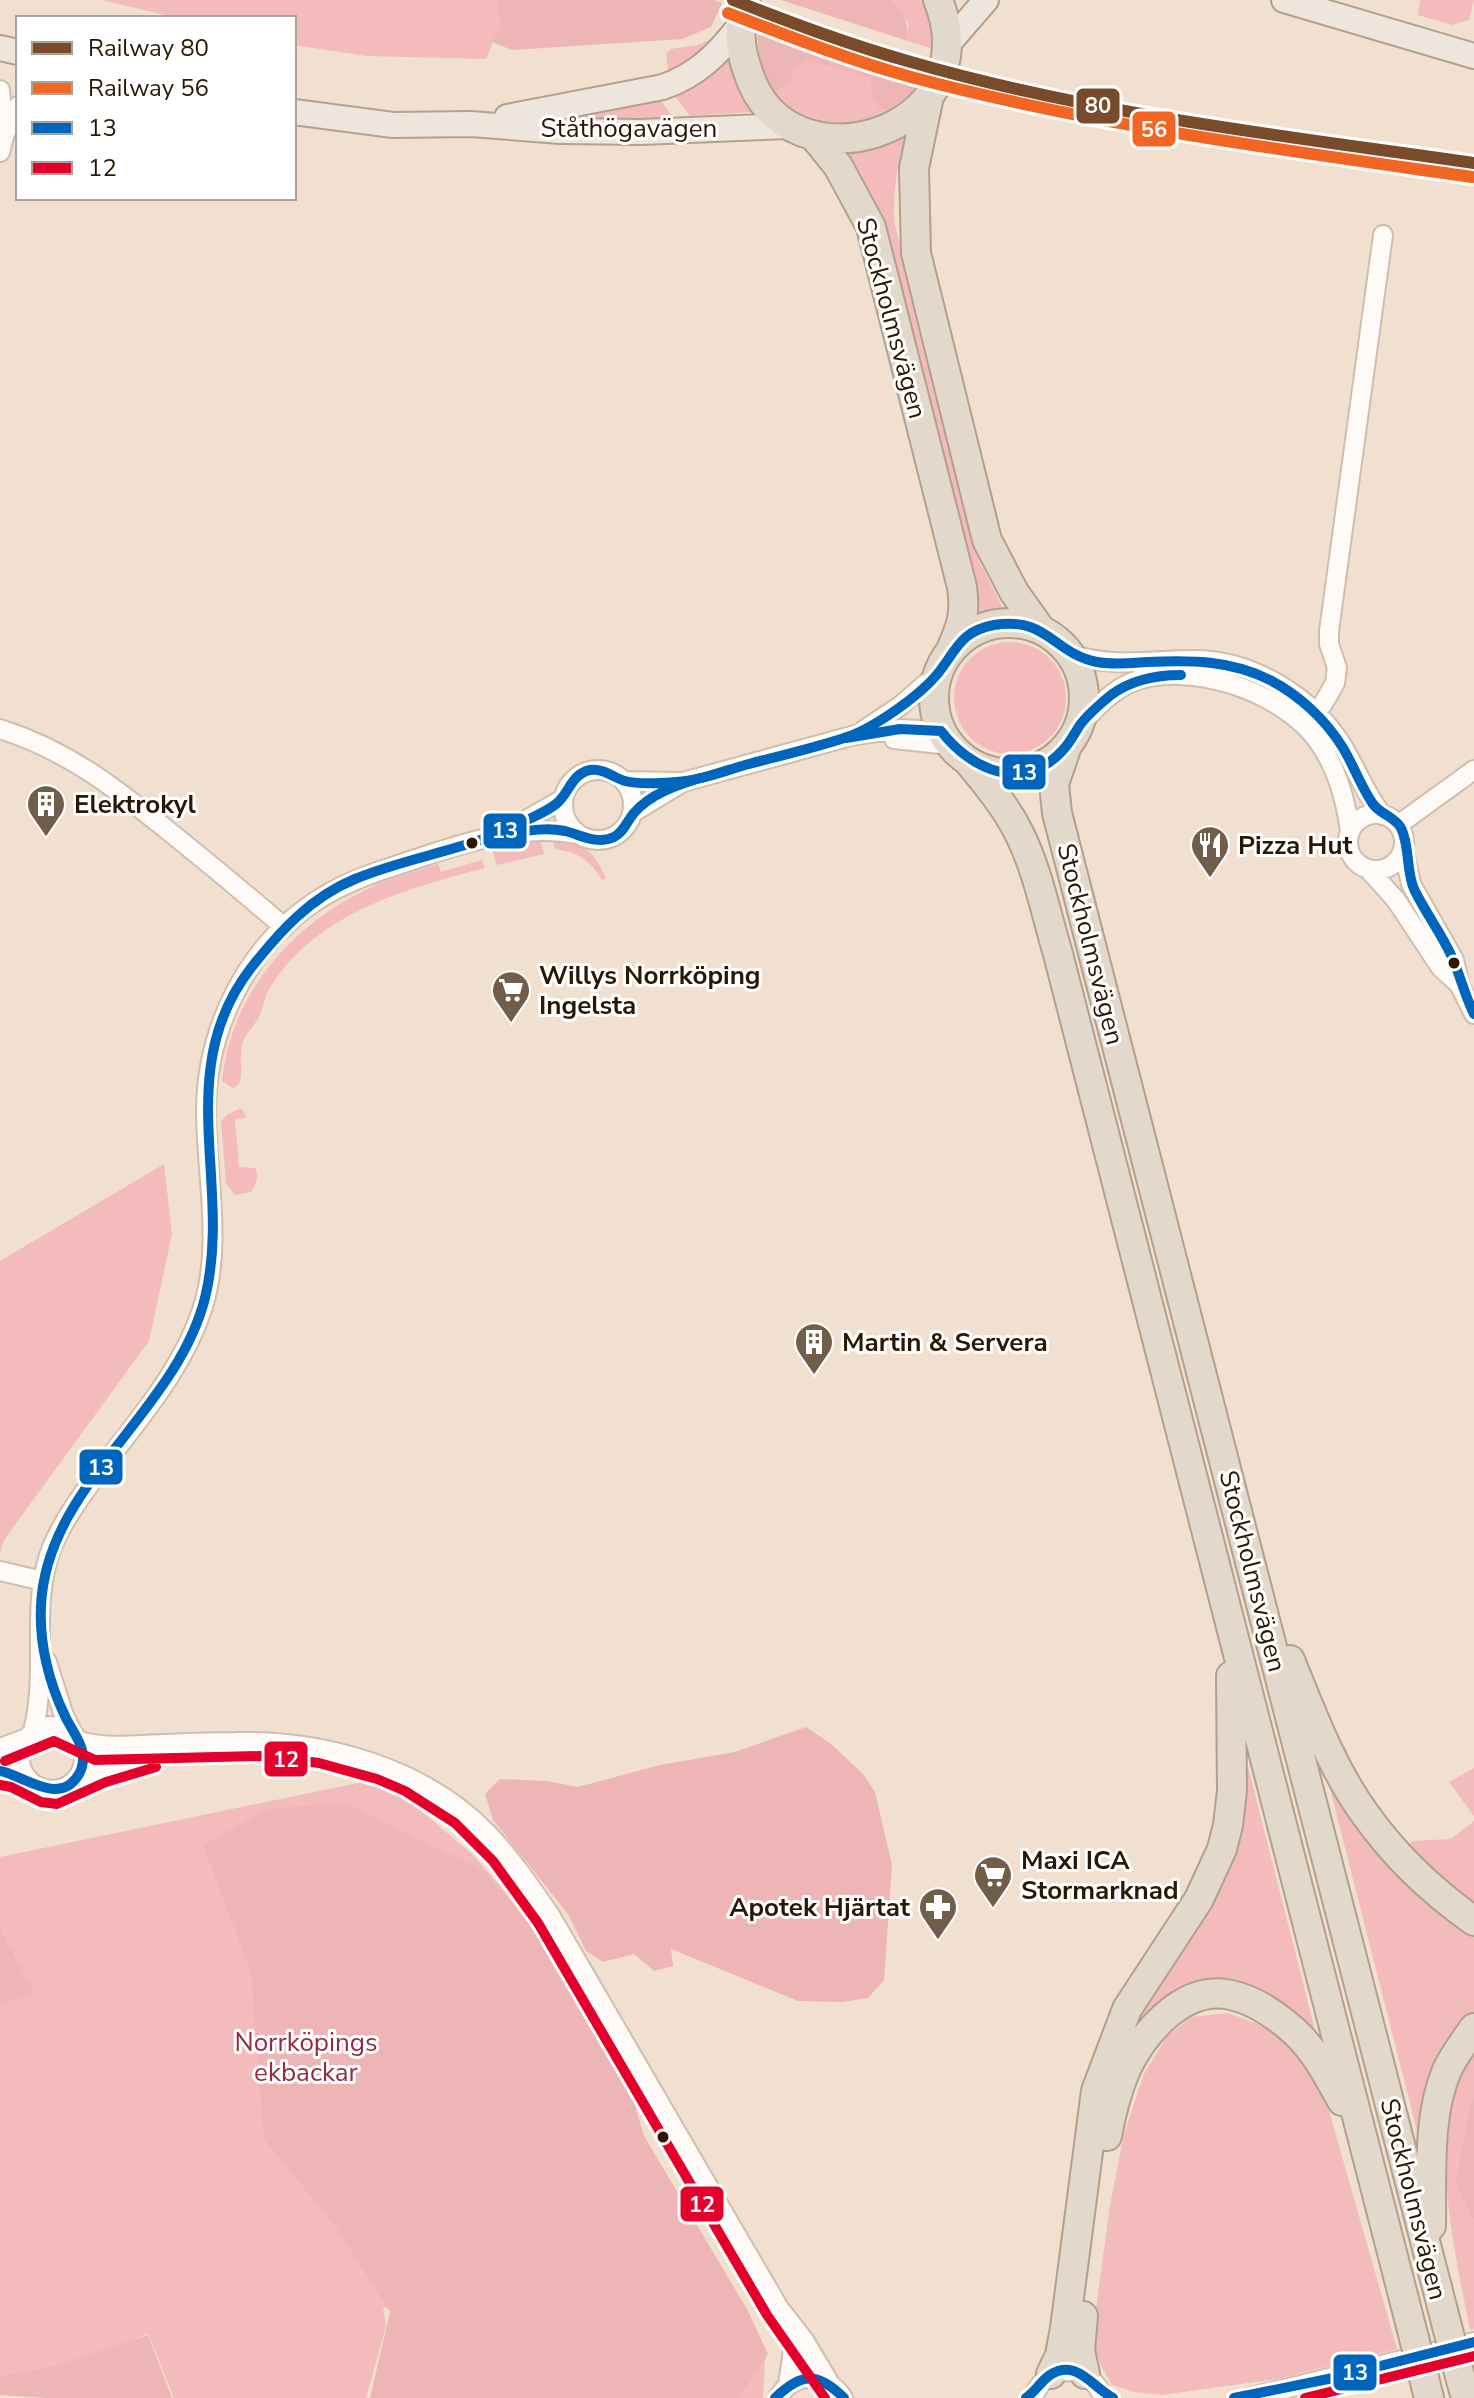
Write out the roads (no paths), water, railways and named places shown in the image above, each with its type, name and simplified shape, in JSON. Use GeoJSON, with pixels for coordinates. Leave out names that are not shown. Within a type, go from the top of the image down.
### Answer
{"type":"FeatureCollection","features":[{"type":"Feature","properties":{"kind":"highway"},"geometry":{"type":"LineString","coordinates":[[938,0],[948,44]]}},
{"type":"Feature","properties":{"kind":"highway","name":"Stockholmsvägen"},"geometry":{"type":"LineString","coordinates":[[743,14],[742,54],[753,89],[774,115],[800,130],[838,166],[871,227],[962,587],[965,608],[962,624],[944,662]]}},
{"type":"Feature","properties":{"kind":"highway","name":"Stockholmsvägen"},"geometry":{"type":"LineString","coordinates":[[948,44],[939,79],[928,101],[914,168],[916,253],[987,540],[1014,592],[1041,630]]}},
{"type":"Feature","properties":{"kind":"highway"},"geometry":{"type":"LineString","coordinates":[[800,130],[837,138],[863,137],[881,132],[928,101]]}},
{"type":"Feature","properties":{"kind":"highway"},"geometry":{"type":"LineString","coordinates":[[1013,623],[1041,630],[1057,640],[1070,654],[1082,682],[1084,697],[1073,736],[1043,765],[1013,773],[982,768],[953,746],[934,705],[944,662],[971,633],[985,627],[1013,623]]}},
{"type":"Feature","properties":{"kind":"highway","name":"Stockholmsvägen"},"geometry":{"type":"LineString","coordinates":[[1073,736],[1054,784],[1057,813],[1466,2398]]}},
{"type":"Feature","properties":{"kind":"highway","name":"Stockholmsvägen"},"geometry":{"type":"LineString","coordinates":[[953,746],[1007,812],[1034,871],[1427,2388]]}},
{"type":"Feature","properties":{"kind":"highway"},"geometry":{"type":"LineString","coordinates":[[1251,1567],[1308,1702],[1344,1780],[1365,1815],[1412,1870],[1474,1921]]}},
{"type":"Feature","properties":{"kind":"highway"},"geometry":{"type":"LineString","coordinates":[[1036,2391],[1060,2355],[1096,2091],[1127,2009],[1199,1899],[1212,1875],[1225,1837],[1232,1769],[1230,1628]]}},
{"type":"Feature","properties":{"kind":"highway"},"geometry":{"type":"LineString","coordinates":[[1101,2391],[1080,2343],[1103,2156],[1113,2103],[1125,2071],[1139,2045],[1166,2015],[1190,2000],[1211,1994],[1229,1994],[1271,2013],[1295,2032],[1318,2059],[1361,2135]]}},
{"type":"Feature","properties":{"kind":"highway"},"geometry":{"type":"LineString","coordinates":[[1430,2258],[1432,2165],[1440,2090],[1448,2069],[1474,2028]]}},
{"type":"Feature","properties":{"kind":"main road"},"geometry":{"type":"LineString","coordinates":[[948,44],[986,0]]}},
{"type":"Feature","properties":{"kind":"main road"},"geometry":{"type":"LineString","coordinates":[[1284,0],[1472,49]]}},
{"type":"Feature","properties":{"kind":"main road","name":"Ståthögavägen"},"geometry":{"type":"LineString","coordinates":[[471,124],[663,87],[695,73],[709,62],[743,14]]}},
{"type":"Feature","properties":{"kind":"main road","name":"Ståthögavägen"},"geometry":{"type":"LineString","coordinates":[[296,112],[393,125],[471,124],[560,131],[800,130]]}},
{"type":"Feature","properties":{"kind":"street"},"geometry":{"type":"LineString","coordinates":[[0,90],[2,144]]}},
{"type":"Feature","properties":{"kind":"street"},"geometry":{"type":"LineString","coordinates":[[2,144],[16,111]]}},
{"type":"Feature","properties":{"kind":"street"},"geometry":{"type":"LineString","coordinates":[[1310,719],[1331,691],[1337,675],[1328,637],[1383,235]]}},
{"type":"Feature","properties":{"kind":"street"},"geometry":{"type":"LineString","coordinates":[[1070,654],[1113,664],[1198,660],[1237,666],[1276,683],[1310,719],[1341,744],[1371,801],[1382,815],[1398,825],[1404,836],[1403,849],[1411,884],[1454,960],[1460,986],[1474,1014]]}},
{"type":"Feature","properties":{"kind":"street"},"geometry":{"type":"LineString","coordinates":[[855,735],[900,706],[944,662]]}},
{"type":"Feature","properties":{"kind":"street"},"geometry":{"type":"LineString","coordinates":[[1073,736],[1111,695],[1129,684],[1170,675],[1203,677],[1239,687],[1310,719],[1316,738],[1333,767],[1347,807],[1349,845],[1353,857],[1396,900],[1441,968],[1460,986]]}},
{"type":"Feature","properties":{"kind":"street"},"geometry":{"type":"LineString","coordinates":[[0,729],[35,740],[79,763],[141,808],[284,927]]}},
{"type":"Feature","properties":{"kind":"street"},"geometry":{"type":"LineString","coordinates":[[632,813],[683,782],[855,735],[900,729],[953,746]]}},
{"type":"Feature","properties":{"kind":"street"},"geometry":{"type":"LineString","coordinates":[[27,1779],[20,1763],[20,1754],[38,1712],[42,1643],[39,1610],[53,1545],[63,1526],[174,1370],[195,1328],[207,1293],[212,1256],[206,1117],[209,1062],[228,1005],[245,975],[284,927],[312,903],[355,879],[495,837],[543,830],[577,834],[596,841],[612,838],[622,831],[632,813],[633,802],[624,781],[614,774],[591,770],[572,780],[563,799],[565,818],[577,834]]}},
{"type":"Feature","properties":{"kind":"street"},"geometry":{"type":"LineString","coordinates":[[1398,825],[1474,770]]}},
{"type":"Feature","properties":{"kind":"street"},"geometry":{"type":"LineString","coordinates":[[624,781],[683,782]]}},
{"type":"Feature","properties":{"kind":"street"},"geometry":{"type":"LineString","coordinates":[[495,837],[563,799]]}},
{"type":"Feature","properties":{"kind":"street"},"geometry":{"type":"LineString","coordinates":[[1350,832],[1363,818],[1382,815]]}},
{"type":"Feature","properties":{"kind":"street"},"geometry":{"type":"LineString","coordinates":[[1368,869],[1381,870],[1393,865],[1403,849]]}},
{"type":"Feature","properties":{"kind":"street"},"geometry":{"type":"LineString","coordinates":[[0,1571],[43,1581]]}},
{"type":"Feature","properties":{"kind":"street"},"geometry":{"type":"LineString","coordinates":[[42,1643],[58,1698],[76,1737],[83,1762],[74,1781]]}},
{"type":"Feature","properties":{"kind":"street"},"geometry":{"type":"LineString","coordinates":[[0,1748],[53,1726],[107,1746],[279,1743],[352,1756],[419,1784],[443,1798],[485,1831],[520,1871],[550,1915],[779,2308],[840,2394]]}},
{"type":"Feature","properties":{"kind":"street"},"geometry":{"type":"LineString","coordinates":[[0,1771],[27,1779],[35,1786],[55,1790],[115,1764],[204,1744]]}},
{"type":"Feature","properties":{"kind":"street"},"geometry":{"type":"LineString","coordinates":[[779,2308],[793,2350],[780,2394]]}},
{"type":"Feature","properties":{"kind":"street"},"geometry":{"type":"LineString","coordinates":[[1234,2398],[1252,2397],[1474,2342]]}},
{"type":"Feature","properties":{"kind":"street"},"geometry":{"type":"LineString","coordinates":[[1036,2391],[1068,2370],[1101,2391]]}},
{"type":"Feature","properties":{"kind":"street"},"geometry":{"type":"LineString","coordinates":[[780,2394],[801,2378],[815,2377],[840,2394]]}},
{"type":"Feature","properties":{"kind":"rail line","name":"80"},"geometry":{"type":"LineString","coordinates":[[733,0],[888,55],[1050,96],[1191,122],[1474,163]]}},
{"type":"Feature","properties":{"kind":"rail line","name":"56"},"geometry":{"type":"LineString","coordinates":[[728,13],[911,77],[1050,110],[1190,135],[1472,177]]}},
{"type":"Feature","properties":{"kind":"place","name":"Elektrokyl"},"geometry":{"type":"Point","coordinates":[46,838]}},
{"type":"Feature","properties":{"kind":"place","name":"Pizza Hut"},"geometry":{"type":"Point","coordinates":[1210,879]}},
{"type":"Feature","properties":{"kind":"place","name":"Willys Norrköping Ingelsta"},"geometry":{"type":"Point","coordinates":[511,1024]}},
{"type":"Feature","properties":{"kind":"place","name":"Martin & Servera"},"geometry":{"type":"Point","coordinates":[814,1376]}},
{"type":"Feature","properties":{"kind":"place","name":"Maxi ICA Stormarknad"},"geometry":{"type":"Point","coordinates":[993,1909]}},
{"type":"Feature","properties":{"kind":"place","name":"Apotek Hjärtat"},"geometry":{"type":"Point","coordinates":[938,1941]}},
{"type":"Feature","properties":{"kind":"park label","name":"Norrköpings ekbackar"},"geometry":{"type":"Point","coordinates":[306,2057]}}]}
